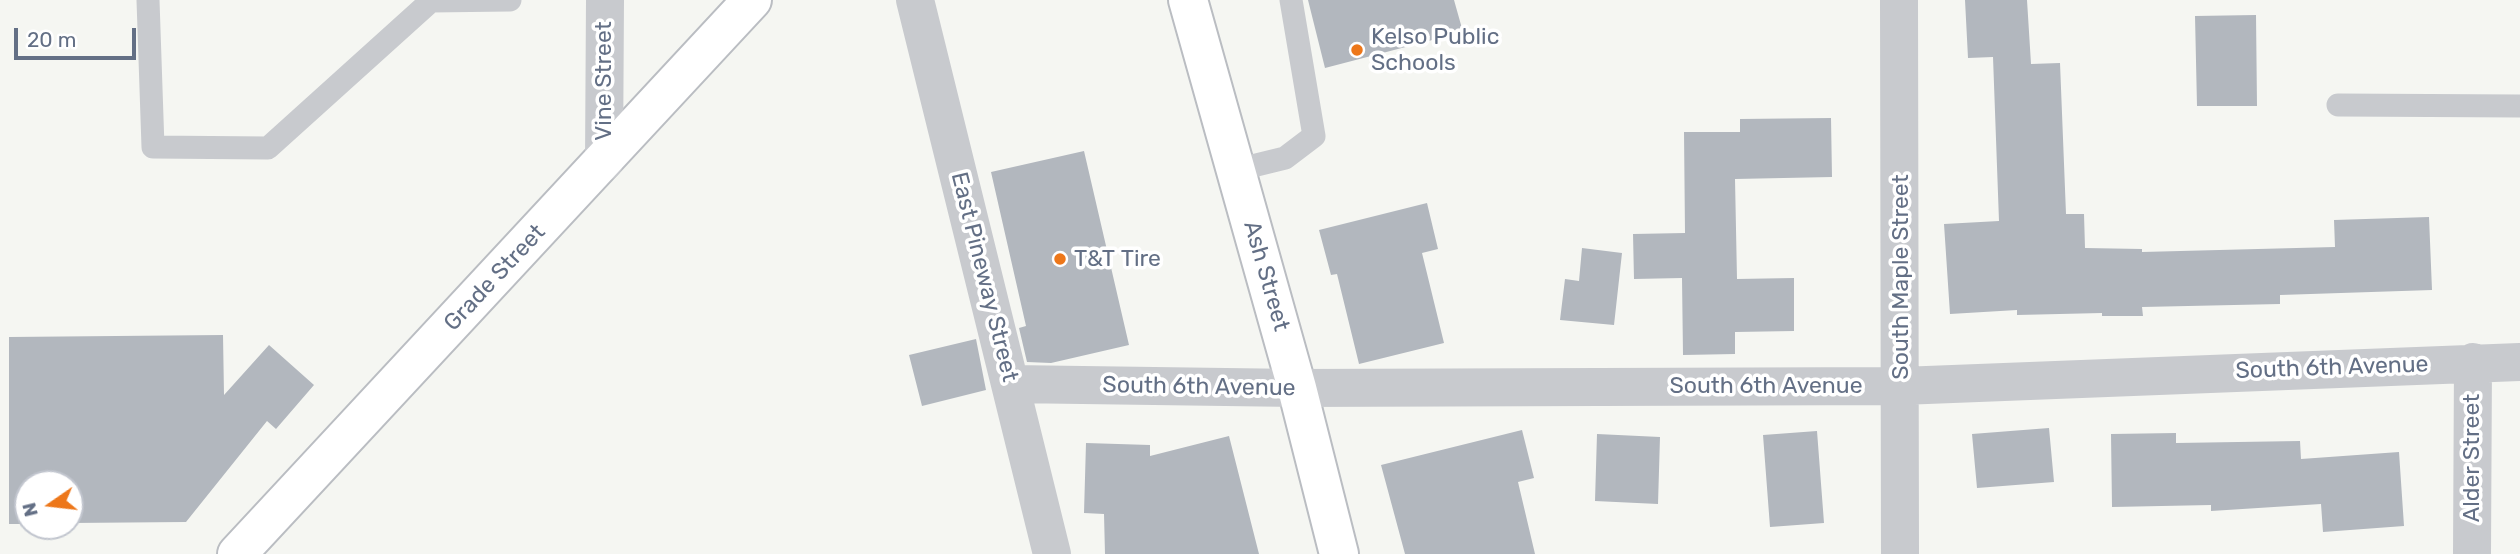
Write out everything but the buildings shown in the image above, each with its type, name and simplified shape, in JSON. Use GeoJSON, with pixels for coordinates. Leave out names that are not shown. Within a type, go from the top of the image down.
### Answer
{"type":"FeatureCollection","features":[{"type":"Feature","properties":{"kind":"main road","name":"Grade Street"},"geometry":{"type":"LineString","coordinates":[[237,554],[752,0]]}},
{"type":"Feature","properties":{"kind":"main road","name":"Ash Street"},"geometry":{"type":"LineString","coordinates":[[1188,0],[1297,388],[1339,554]]}},
{"type":"Feature","properties":{"kind":"street","name":"Vine Street"},"geometry":{"type":"LineString","coordinates":[[604,162],[605,0]]}},
{"type":"Feature","properties":{"kind":"street","name":"East Pineway Street"},"geometry":{"type":"LineString","coordinates":[[915,0],[1052,554]]}},
{"type":"Feature","properties":{"kind":"street","name":"South Maple Street"},"geometry":{"type":"LineString","coordinates":[[1899,0],[1900,554]]}},
{"type":"Feature","properties":{"kind":"street","name":"Alder Street"},"geometry":{"type":"LineString","coordinates":[[2472,554],[2473,362]]}},
{"type":"Feature","properties":{"kind":"street","name":"South 6th Avenue"},"geometry":{"type":"LineString","coordinates":[[1011,384],[1297,388],[1901,386],[2520,362]]}},
{"type":"Feature","properties":{"kind":"lane"},"geometry":{"type":"LineString","coordinates":[[148,0],[153,147],[268,148],[430,1],[510,0]]}},
{"type":"Feature","properties":{"kind":"lane"},"geometry":{"type":"LineString","coordinates":[[1236,170],[1285,158],[1314,136],[1291,0]]}},
{"type":"Feature","properties":{"kind":"lane"},"geometry":{"type":"LineString","coordinates":[[2338,105],[2520,106]]}},
{"type":"Feature","properties":{"kind":"place","name":"Kelso Public Schools"},"geometry":{"type":"Point","coordinates":[1357,50]}},
{"type":"Feature","properties":{"kind":"place","name":"T&T Tire"},"geometry":{"type":"Point","coordinates":[1060,259]}}]}
